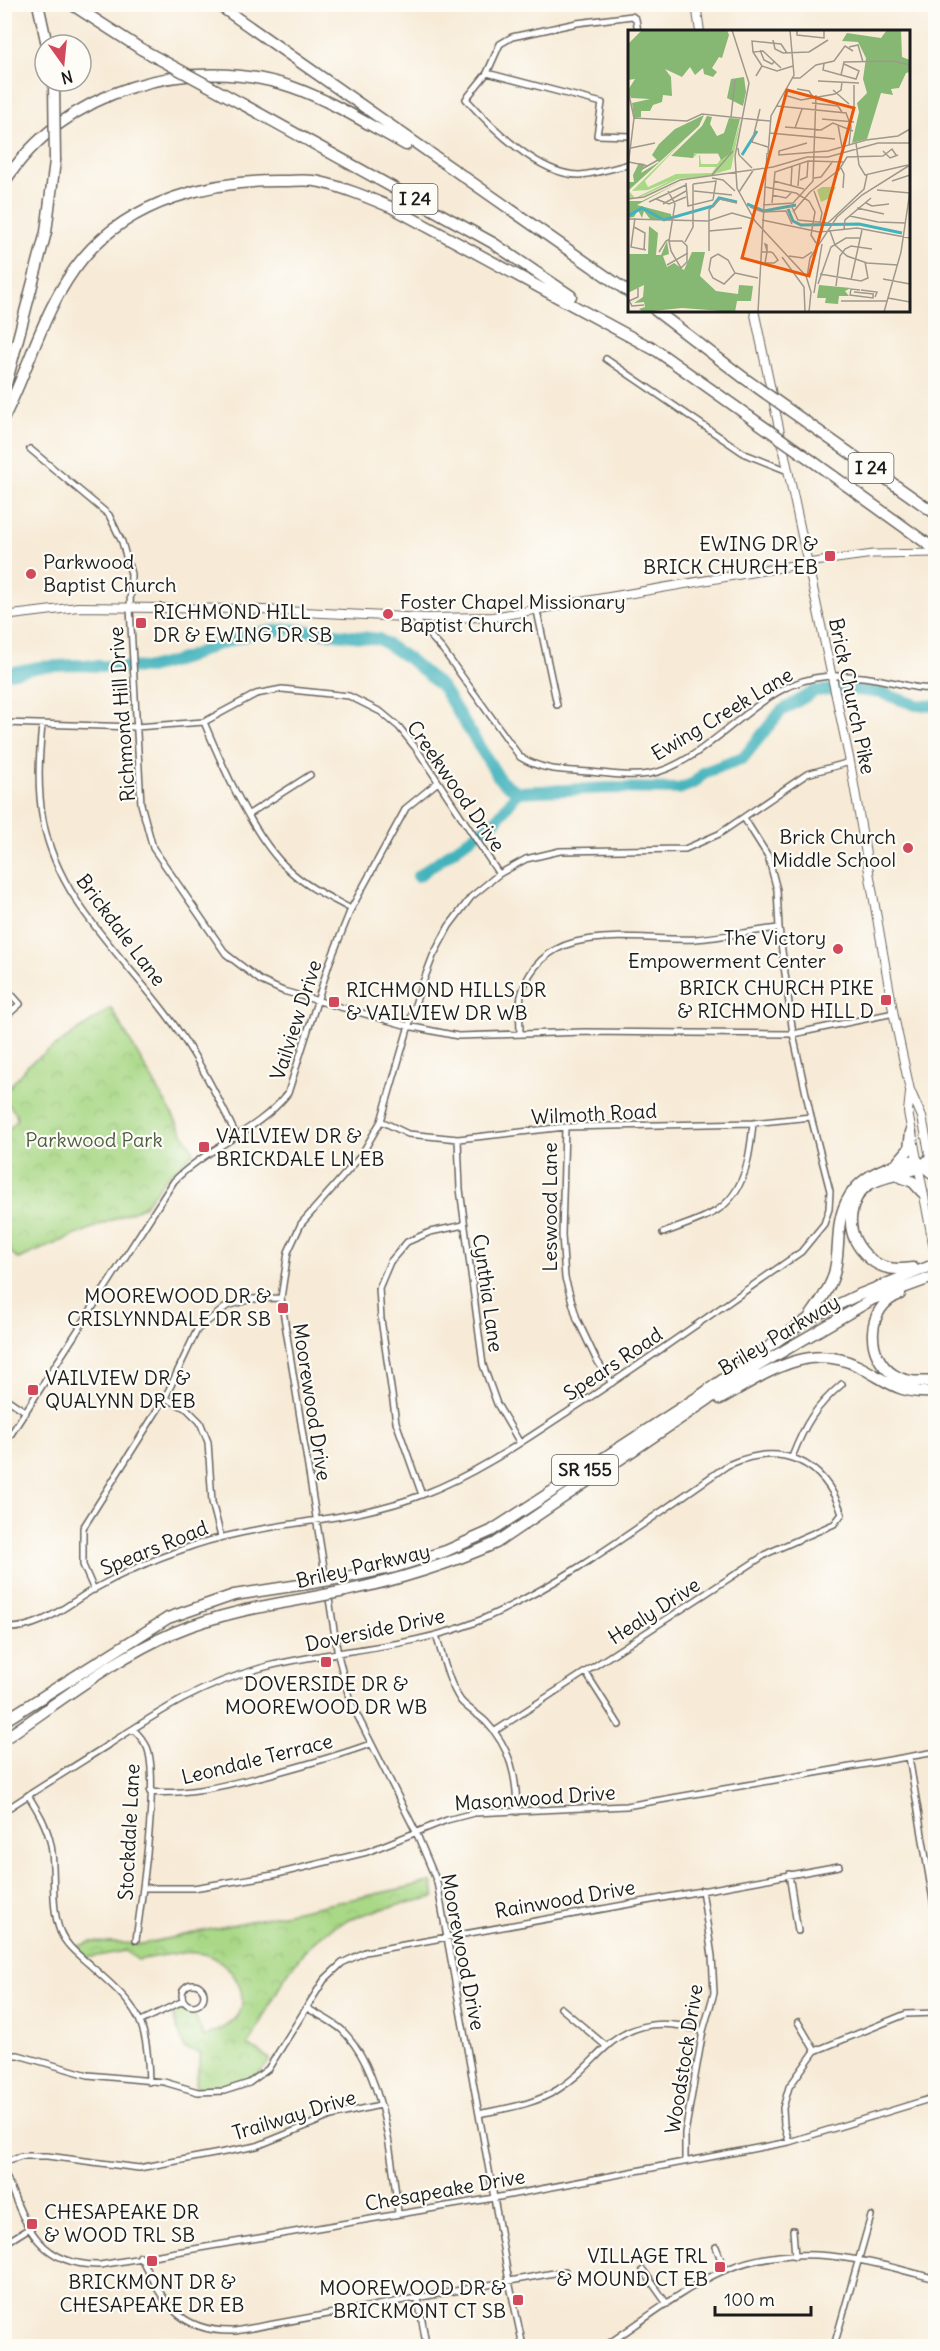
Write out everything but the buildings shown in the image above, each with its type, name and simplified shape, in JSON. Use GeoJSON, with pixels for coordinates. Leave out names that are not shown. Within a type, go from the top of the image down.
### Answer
{"type":"FeatureCollection","features":[{"type":"Feature","properties":{"kind":"highway"},"geometry":{"type":"LineString","coordinates":[[38,4],[44,33]]}},
{"type":"Feature","properties":{"kind":"highway","name":"I 24"},"geometry":{"type":"LineString","coordinates":[[71,4],[141,49],[493,243],[655,350],[909,530],[936,552]]}},
{"type":"Feature","properties":{"kind":"highway","name":"I 24"},"geometry":{"type":"LineString","coordinates":[[217,4],[628,292]]}},
{"type":"Feature","properties":{"kind":"highway"},"geometry":{"type":"LineString","coordinates":[[4,183],[22,159],[47,134],[94,104],[146,83],[195,73],[227,74],[291,87],[446,166]]}},
{"type":"Feature","properties":{"kind":"highway"},"geometry":{"type":"LineString","coordinates":[[4,392],[46,232],[55,161],[54,93]]}},
{"type":"Feature","properties":{"kind":"highway"},"geometry":{"type":"LineString","coordinates":[[4,417],[20,387],[41,327],[83,258],[109,234],[142,212],[196,189],[245,180],[318,181],[358,193],[393,208],[655,350]]}},
{"type":"Feature","properties":{"kind":"highway","name":"I 24"},"geometry":{"type":"LineString","coordinates":[[658,312],[744,378],[936,514]]}},
{"type":"Feature","properties":{"kind":"highway"},"geometry":{"type":"LineString","coordinates":[[911,1132],[909,1149],[895,1169],[867,1186],[855,1202],[850,1226],[856,1242],[871,1260],[885,1268],[933,1263]]}},
{"type":"Feature","properties":{"kind":"highway"},"geometry":{"type":"LineString","coordinates":[[808,1319],[833,1276],[840,1222],[849,1196],[870,1174],[924,1165]]}},
{"type":"Feature","properties":{"kind":"highway"},"geometry":{"type":"LineString","coordinates":[[895,1169],[922,1192]]}},
{"type":"Feature","properties":{"kind":"highway","name":"Briley Parkway"},"geometry":{"type":"LineString","coordinates":[[4,1721],[168,1618],[234,1595],[395,1567],[446,1551],[491,1531],[701,1395],[808,1319],[933,1263]]}},
{"type":"Feature","properties":{"kind":"highway","name":"Briley Parkway"},"geometry":{"type":"LineString","coordinates":[[4,1739],[117,1663],[174,1633],[242,1610],[345,1591],[430,1570],[496,1542],[756,1367],[884,1294],[936,1276]]}},
{"type":"Feature","properties":{"kind":"highway"},"geometry":{"type":"LineString","coordinates":[[936,1281],[894,1296],[886,1303],[878,1313],[872,1337],[879,1361],[893,1374],[906,1380],[936,1381]]}},
{"type":"Feature","properties":{"kind":"highway"},"geometry":{"type":"LineString","coordinates":[[669,1426],[785,1364],[812,1356],[828,1357],[856,1365],[889,1386],[910,1392],[936,1392]]}},
{"type":"Feature","properties":{"kind":"main road"},"geometry":{"type":"LineString","coordinates":[[696,4],[700,30]]}},
{"type":"Feature","properties":{"kind":"main road","name":"Brick Church Pike"},"geometry":{"type":"LineString","coordinates":[[754,312],[840,711],[910,1090],[922,1117],[924,1165],[922,1192],[931,1233],[933,1263]]}},
{"type":"Feature","properties":{"kind":"main road"},"geometry":{"type":"LineString","coordinates":[[4,616],[78,607],[413,617],[494,617],[807,563]]}},
{"type":"Feature","properties":{"kind":"main road","name":"Brick Church Pike"},"geometry":{"type":"LineString","coordinates":[[910,1090],[908,1112],[911,1132],[924,1165],[936,1186]]}},
{"type":"Feature","properties":{"kind":"street"},"geometry":{"type":"LineString","coordinates":[[628,164],[579,175],[554,171],[528,156],[466,99],[487,73],[500,44],[525,32],[632,16],[636,20],[638,30]]}},
{"type":"Feature","properties":{"kind":"street"},"geometry":{"type":"LineString","coordinates":[[487,73],[602,103],[597,135],[628,136]]}},
{"type":"Feature","properties":{"kind":"street"},"geometry":{"type":"LineString","coordinates":[[606,359],[745,454],[788,471]]}},
{"type":"Feature","properties":{"kind":"street","name":"Richmond Hill Drive"},"geometry":{"type":"LineString","coordinates":[[30,449],[109,515],[122,542],[131,574],[130,608],[141,804],[153,849],[226,954],[261,981],[283,991],[408,1026],[458,1036],[794,1034],[894,1013]]}},
{"type":"Feature","properties":{"kind":"street"},"geometry":{"type":"LineString","coordinates":[[807,563],[873,554],[936,552]]}},
{"type":"Feature","properties":{"kind":"street"},"geometry":{"type":"LineString","coordinates":[[537,611],[557,705]]}},
{"type":"Feature","properties":{"kind":"street","name":"Ewing Creek Lane"},"geometry":{"type":"LineString","coordinates":[[413,617],[449,658],[520,757],[538,768],[614,774],[650,774],[676,764],[758,705],[792,685],[832,678],[892,682],[910,688],[936,688]]}},
{"type":"Feature","properties":{"kind":"street","name":"Creekwood Drive"},"geometry":{"type":"LineString","coordinates":[[4,723],[136,727],[204,722],[256,694],[282,689],[349,696],[381,712],[399,727],[418,750],[499,874]]}},
{"type":"Feature","properties":{"kind":"street"},"geometry":{"type":"LineString","coordinates":[[204,722],[227,777],[277,859],[310,887],[351,909]]}},
{"type":"Feature","properties":{"kind":"street","name":"Brickdale Lane"},"geometry":{"type":"LineString","coordinates":[[42,725],[39,789],[43,821],[58,870],[81,909],[164,1011],[189,1047],[236,1135]]}},
{"type":"Feature","properties":{"kind":"street","name":"Moorewood Drive"},"geometry":{"type":"LineString","coordinates":[[523,2346],[509,2282],[437,1882],[416,1832],[350,1701],[338,1654],[281,1298],[288,1252],[301,1224],[360,1156],[381,1121],[408,1026],[433,956],[450,926],[471,897],[499,874],[525,859],[560,851],[685,849],[719,834],[807,774],[850,762]]}},
{"type":"Feature","properties":{"kind":"street"},"geometry":{"type":"LineString","coordinates":[[249,814],[310,775]]}},
{"type":"Feature","properties":{"kind":"street","name":"Vailview Drive"},"geometry":{"type":"LineString","coordinates":[[4,1445],[174,1181],[190,1164],[276,1110],[288,1093],[316,1000],[351,909],[406,808],[438,782]]}},
{"type":"Feature","properties":{"kind":"street","name":"Spears Road"},"geometry":{"type":"LineString","coordinates":[[4,1628],[15,1629],[50,1618],[94,1590],[181,1550],[221,1537],[376,1509],[422,1495],[460,1478],[520,1443],[612,1383],[801,1252],[813,1240],[824,1224],[829,1209],[830,1191],[811,1117],[794,1034],[778,928],[777,890],[768,856],[744,818]]}},
{"type":"Feature","properties":{"kind":"street"},"geometry":{"type":"LineString","coordinates":[[520,1034],[521,994],[531,972],[549,952],[575,940],[697,939],[778,928]]}},
{"type":"Feature","properties":{"kind":"street"},"geometry":{"type":"LineString","coordinates":[[4,986],[20,1004],[4,1018]]}},
{"type":"Feature","properties":{"kind":"street","name":"Wilmoth Road"},"geometry":{"type":"LineString","coordinates":[[381,1121],[408,1134],[458,1139],[565,1127],[753,1123],[811,1117]]}},
{"type":"Feature","properties":{"kind":"street"},"geometry":{"type":"LineString","coordinates":[[663,1233],[716,1211],[738,1188],[749,1164],[753,1123]]}},
{"type":"Feature","properties":{"kind":"street","name":"Leswood Lane"},"geometry":{"type":"LineString","coordinates":[[565,1127],[562,1236],[565,1278],[582,1329],[596,1359],[612,1383]]}},
{"type":"Feature","properties":{"kind":"street","name":"Cynthia Lane"},"geometry":{"type":"LineString","coordinates":[[458,1139],[464,1225],[483,1365],[497,1404],[520,1443]]}},
{"type":"Feature","properties":{"kind":"street"},"geometry":{"type":"LineString","coordinates":[[422,1495],[396,1422],[381,1319],[379,1288],[390,1262],[407,1242],[429,1232],[464,1225]]}},
{"type":"Feature","properties":{"kind":"street"},"geometry":{"type":"LineString","coordinates":[[94,1590],[83,1564],[83,1528],[165,1398],[197,1330],[227,1306],[252,1299],[281,1298]]}},
{"type":"Feature","properties":{"kind":"street"},"geometry":{"type":"LineString","coordinates":[[792,1456],[803,1428],[820,1402],[842,1384]]}},
{"type":"Feature","properties":{"kind":"street"},"geometry":{"type":"LineString","coordinates":[[4,1397],[26,1412]]}},
{"type":"Feature","properties":{"kind":"street"},"geometry":{"type":"LineString","coordinates":[[165,1398],[187,1409],[200,1422],[208,1442],[212,1502],[221,1537]]}},
{"type":"Feature","properties":{"kind":"street","name":"Doverside Drive"},"geometry":{"type":"LineString","coordinates":[[4,1811],[186,1695],[226,1679],[263,1668],[436,1635],[481,1620],[561,1578],[728,1465],[749,1455],[792,1456],[819,1471],[835,1493],[842,1514],[834,1524]]}},
{"type":"Feature","properties":{"kind":"street","name":"Healy Drive"},"geometry":{"type":"LineString","coordinates":[[495,1731],[768,1553],[834,1524]]}},
{"type":"Feature","properties":{"kind":"street"},"geometry":{"type":"LineString","coordinates":[[436,1635],[454,1690],[463,1704],[495,1731],[511,1760],[517,1784],[517,1812]]}},
{"type":"Feature","properties":{"kind":"street"},"geometry":{"type":"LineString","coordinates":[[586,1673],[619,1725]]}},
{"type":"Feature","properties":{"kind":"street","name":"Stockdale Lane"},"geometry":{"type":"LineString","coordinates":[[133,1729],[147,1747],[151,1768],[143,1888],[136,1940]]}},
{"type":"Feature","properties":{"kind":"street","name":"Leondale Terrace"},"geometry":{"type":"LineString","coordinates":[[150,1792],[178,1794],[201,1791],[332,1758],[370,1743]]}},
{"type":"Feature","properties":{"kind":"street","name":"Masonwood Drive"},"geometry":{"type":"LineString","coordinates":[[143,1888],[193,1888],[273,1875],[368,1852],[447,1820],[474,1814],[626,1806],[936,1752]]}},
{"type":"Feature","properties":{"kind":"street"},"geometry":{"type":"LineString","coordinates":[[909,1757],[934,1906]]}},
{"type":"Feature","properties":{"kind":"street"},"geometry":{"type":"LineString","coordinates":[[28,1795],[44,1821],[51,1845],[56,1912],[60,1932],[70,1948],[120,1992],[141,2021],[148,2053],[149,2082]]}},
{"type":"Feature","properties":{"kind":"street","name":"Rainwood Drive"},"geometry":{"type":"LineString","coordinates":[[4,2055],[18,2055],[88,2075],[164,2082],[198,2091],[224,2091],[249,2083],[268,2068],[324,1980],[342,1963],[365,1952],[839,1866]]}},
{"type":"Feature","properties":{"kind":"street"},"geometry":{"type":"LineString","coordinates":[[789,1875],[798,1931]]}},
{"type":"Feature","properties":{"kind":"street","name":"Woodstock Drive"},"geometry":{"type":"LineString","coordinates":[[685,2161],[685,2133],[703,2031],[714,1993],[712,1956],[702,1890]]}},
{"type":"Feature","properties":{"kind":"street"},"geometry":{"type":"LineString","coordinates":[[190,1984],[196,1984],[203,1990],[204,1996],[196,2006],[188,2006],[183,2001],[182,1992],[190,1984]]}},
{"type":"Feature","properties":{"kind":"street"},"geometry":{"type":"LineString","coordinates":[[141,2021],[183,2001]]}},
{"type":"Feature","properties":{"kind":"street"},"geometry":{"type":"LineString","coordinates":[[307,2008],[341,2029],[360,2052],[380,2105],[394,2170],[398,2213]]}},
{"type":"Feature","properties":{"kind":"street"},"geometry":{"type":"LineString","coordinates":[[561,2008],[606,2046]]}},
{"type":"Feature","properties":{"kind":"street"},"geometry":{"type":"LineString","coordinates":[[789,2142],[783,2108],[789,2087],[814,2051],[906,2014],[936,2013]]}},
{"type":"Feature","properties":{"kind":"street"},"geometry":{"type":"LineString","coordinates":[[479,2114],[530,2103],[557,2091],[582,2073],[606,2046],[640,2027],[670,2022],[703,2031]]}},
{"type":"Feature","properties":{"kind":"street"},"geometry":{"type":"LineString","coordinates":[[798,2022],[814,2051]]}},
{"type":"Feature","properties":{"kind":"street","name":"Chesapeake Drive"},"geometry":{"type":"LineString","coordinates":[[4,2171],[28,2229],[50,2252],[85,2265],[100,2265],[140,2256],[494,2198],[789,2142],[936,2097]]}},
{"type":"Feature","properties":{"kind":"street","name":"Trailway Drive"},"geometry":{"type":"LineString","coordinates":[[4,2162],[21,2156],[47,2156],[139,2168],[257,2146],[331,2116],[380,2105]]}},
{"type":"Feature","properties":{"kind":"street"},"geometry":{"type":"LineString","coordinates":[[834,2346],[871,2216]]}},
{"type":"Feature","properties":{"kind":"street"},"geometry":{"type":"LineString","coordinates":[[4,2244],[28,2229]]}},
{"type":"Feature","properties":{"kind":"street"},"geometry":{"type":"LineString","coordinates":[[793,2230],[795,2256]]}},
{"type":"Feature","properties":{"kind":"street"},"geometry":{"type":"LineString","coordinates":[[716,2247],[725,2270]]}},
{"type":"Feature","properties":{"kind":"street"},"geometry":{"type":"LineString","coordinates":[[605,2346],[667,2304],[725,2270],[764,2259],[828,2254],[859,2258],[936,2279]]}},
{"type":"Feature","properties":{"kind":"street"},"geometry":{"type":"LineString","coordinates":[[140,2256],[156,2289],[172,2308],[189,2323],[203,2330],[235,2331],[565,2271]]}},
{"type":"Feature","properties":{"kind":"street"},"geometry":{"type":"LineString","coordinates":[[643,2270],[667,2304]]}},
{"type":"Feature","properties":{"kind":"street"},"geometry":{"type":"LineString","coordinates":[[418,2298],[426,2344]]}},
{"type":"Feature","properties":{"kind":"green space","name":"Parkwood Park"},"geometry":{"type":"Polygon","coordinates":[[[111,1008],[194,1152],[165,1179],[143,1207],[18,1259],[12,1253],[5,1254],[5,1134],[17,1120],[16,1113],[5,1101],[5,1092],[29,1064],[111,1008]]]}},
{"type":"Feature","properties":{"kind":"green space"},"geometry":{"type":"Polygon","coordinates":[[[432,1882],[435,1897],[361,1915],[338,1925],[308,1947],[285,1978],[248,2045],[270,2059],[256,2076],[227,2087],[195,2088],[201,2054],[185,2049],[171,2012],[180,2007],[193,2011],[204,2037],[232,2022],[239,2014],[242,1996],[240,1987],[230,1970],[215,1958],[199,1953],[173,1954],[138,1960],[125,1951],[86,1958],[75,1947],[91,1942],[142,1944],[432,1882]]]}},
{"type":"Feature","properties":{"kind":"waterway"},"geometry":{"type":"LineString","coordinates":[[4,674],[39,667],[75,665],[149,668],[186,658],[213,646],[254,633],[291,629],[379,639],[409,659],[442,687],[501,781],[518,792],[610,788],[679,789],[694,783],[705,772],[743,758],[781,711],[815,691],[847,689],[882,693],[916,705],[936,706]]}},
{"type":"Feature","properties":{"kind":"waterway"},"geometry":{"type":"LineString","coordinates":[[418,876],[496,820],[518,792]]}},
{"type":"Feature","properties":{"kind":"place","name":"EWING DR & BRICK CHURCH EB"},"geometry":{"type":"Point","coordinates":[830,556]}},
{"type":"Feature","properties":{"kind":"place","name":"Parkwood Baptist Church"},"geometry":{"type":"Point","coordinates":[31,574]}},
{"type":"Feature","properties":{"kind":"place","name":"Foster Chapel Missionary Baptist Church"},"geometry":{"type":"Point","coordinates":[388,614]}},
{"type":"Feature","properties":{"kind":"place","name":"RICHMOND HILL DR & EWING DR SB"},"geometry":{"type":"Point","coordinates":[141,623]}},
{"type":"Feature","properties":{"kind":"place","name":"Brick Church Middle School"},"geometry":{"type":"Point","coordinates":[908,848]}},
{"type":"Feature","properties":{"kind":"place","name":"The Victory Empowerment Center"},"geometry":{"type":"Point","coordinates":[838,949]}},
{"type":"Feature","properties":{"kind":"place","name":"BRICK CHURCH PIKE & RICHMOND HILL D"},"geometry":{"type":"Point","coordinates":[886,1000]}},
{"type":"Feature","properties":{"kind":"place","name":"RICHMOND HILLS DR & VAILVIEW DR WB"},"geometry":{"type":"Point","coordinates":[334,1002]}},
{"type":"Feature","properties":{"kind":"place","name":"VAILVIEW DR & BRICKDALE LN EB"},"geometry":{"type":"Point","coordinates":[204,1147]}},
{"type":"Feature","properties":{"kind":"place","name":"MOOREWOOD DR & CRISLYNNDALE DR SB"},"geometry":{"type":"Point","coordinates":[283,1308]}},
{"type":"Feature","properties":{"kind":"place","name":"VAILVIEW DR & QUALYNN DR EB"},"geometry":{"type":"Point","coordinates":[33,1390]}},
{"type":"Feature","properties":{"kind":"place","name":"DOVERSIDE DR & MOOREWOOD DR WB"},"geometry":{"type":"Point","coordinates":[326,1662]}},
{"type":"Feature","properties":{"kind":"place","name":"CHESAPEAKE DR & WOOD TRL SB"},"geometry":{"type":"Point","coordinates":[32,2224]}},
{"type":"Feature","properties":{"kind":"place","name":"BRICKMONT DR & CHESAPEAKE DR EB"},"geometry":{"type":"Point","coordinates":[152,2261]}},
{"type":"Feature","properties":{"kind":"place","name":"VILLAGE TRL & MOUND CT EB"},"geometry":{"type":"Point","coordinates":[720,2267]}},
{"type":"Feature","properties":{"kind":"place","name":"MOOREWOOD DR & BRICKMONT CT SB"},"geometry":{"type":"Point","coordinates":[518,2300]}}]}
